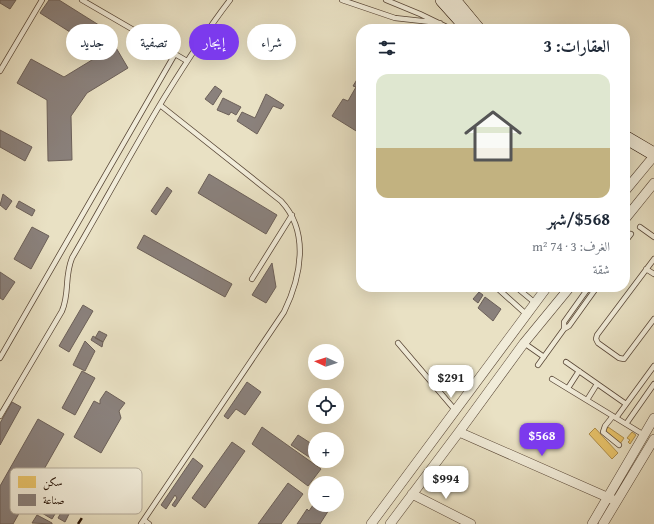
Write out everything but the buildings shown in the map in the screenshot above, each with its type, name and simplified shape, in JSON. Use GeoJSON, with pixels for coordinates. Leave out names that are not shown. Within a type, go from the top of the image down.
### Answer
{"type":"FeatureCollection","features":[{"type":"Feature","properties":{"kind":"street"},"geometry":{"type":"LineString","coordinates":[[442,0],[464,24]]}},
{"type":"Feature","properties":{"kind":"street"},"geometry":{"type":"LineString","coordinates":[[454,0],[474,24]]}},
{"type":"Feature","properties":{"kind":"street"},"geometry":{"type":"LineString","coordinates":[[630,140],[654,157]]}},
{"type":"Feature","properties":{"kind":"street"},"geometry":{"type":"LineString","coordinates":[[630,145],[654,157]]}},
{"type":"Feature","properties":{"kind":"street"},"geometry":{"type":"LineString","coordinates":[[630,185],[654,157]]}},
{"type":"Feature","properties":{"kind":"street"},"geometry":{"type":"LineString","coordinates":[[630,212],[654,183]]}},
{"type":"Feature","properties":{"kind":"street"},"geometry":{"type":"LineString","coordinates":[[371,524],[543,292]]}},
{"type":"Feature","properties":{"kind":"street"},"geometry":{"type":"LineString","coordinates":[[378,514],[390,524],[524,343],[566,292]]}},
{"type":"Feature","properties":{"kind":"street"},"geometry":{"type":"LineString","coordinates":[[518,324],[531,335]]}},
{"type":"Feature","properties":{"kind":"street"},"geometry":{"type":"LineString","coordinates":[[494,356],[507,366]]}},
{"type":"Feature","properties":{"kind":"street"},"geometry":{"type":"LineString","coordinates":[[456,411],[467,422]]}},
{"type":"Feature","properties":{"kind":"street"},"geometry":{"type":"LineString","coordinates":[[592,524],[654,418]]}},
{"type":"Feature","properties":{"kind":"street"},"geometry":{"type":"LineString","coordinates":[[459,432],[616,501]]}},
{"type":"Feature","properties":{"kind":"street"},"geometry":{"type":"LineString","coordinates":[[603,524],[654,440],[644,435]]}},
{"type":"Feature","properties":{"kind":"street"},"geometry":{"type":"LineString","coordinates":[[402,483],[409,486],[411,495]]}},
{"type":"Feature","properties":{"kind":"street"},"geometry":{"type":"LineString","coordinates":[[396,491],[411,495],[472,524]]}},
{"type":"Feature","properties":{"kind":"street"},"geometry":{"type":"LineString","coordinates":[[599,510],[608,516]]}},
{"type":"Feature","properties":{"kind":"lane"},"geometry":{"type":"LineString","coordinates":[[0,72],[42,0]]}},
{"type":"Feature","properties":{"kind":"lane"},"geometry":{"type":"LineString","coordinates":[[82,0],[126,26]]}},
{"type":"Feature","properties":{"kind":"lane"},"geometry":{"type":"LineString","coordinates":[[0,416],[62,310],[67,293],[67,275],[72,258],[160,105],[187,61],[230,0]]}},
{"type":"Feature","properties":{"kind":"lane"},"geometry":{"type":"LineString","coordinates":[[342,0],[395,18],[440,23]]}},
{"type":"Feature","properties":{"kind":"lane"},"geometry":{"type":"LineString","coordinates":[[386,0],[440,23]]}},
{"type":"Feature","properties":{"kind":"lane"},"geometry":{"type":"LineString","coordinates":[[181,58],[187,61]]}},
{"type":"Feature","properties":{"kind":"lane"},"geometry":{"type":"LineString","coordinates":[[0,358],[172,60]]}},
{"type":"Feature","properties":{"kind":"lane"},"geometry":{"type":"LineString","coordinates":[[149,524],[142,522],[284,312],[295,285],[300,248],[298,232],[292,215],[281,201],[160,105]]}},
{"type":"Feature","properties":{"kind":"lane"},"geometry":{"type":"LineString","coordinates":[[252,279],[292,215]]}},
{"type":"Feature","properties":{"kind":"lane"},"geometry":{"type":"LineString","coordinates":[[640,227],[654,237]]}},
{"type":"Feature","properties":{"kind":"lane"},"geometry":{"type":"LineString","coordinates":[[630,291],[654,259]]}},
{"type":"Feature","properties":{"kind":"lane"},"geometry":{"type":"LineString","coordinates":[[646,269],[654,274]]}},
{"type":"Feature","properties":{"kind":"lane"},"geometry":{"type":"LineString","coordinates":[[502,292],[526,314]]}},
{"type":"Feature","properties":{"kind":"lane"},"geometry":{"type":"LineString","coordinates":[[522,292],[534,302]]}},
{"type":"Feature","properties":{"kind":"lane"},"geometry":{"type":"LineString","coordinates":[[564,329],[564,322],[585,292]]}},
{"type":"Feature","properties":{"kind":"lane"},"geometry":{"type":"LineString","coordinates":[[538,365],[564,329],[570,326],[594,292]]}},
{"type":"Feature","properties":{"kind":"lane"},"geometry":{"type":"LineString","coordinates":[[629,292],[597,335],[596,340],[619,358],[624,359],[654,320]]}},
{"type":"Feature","properties":{"kind":"lane"},"geometry":{"type":"LineString","coordinates":[[398,343],[456,411]]}},
{"type":"Feature","properties":{"kind":"lane"},"geometry":{"type":"LineString","coordinates":[[524,343],[544,357]]}},
{"type":"Feature","properties":{"kind":"lane"},"geometry":{"type":"LineString","coordinates":[[566,362],[626,404]]}},
{"type":"Feature","properties":{"kind":"lane"},"geometry":{"type":"LineString","coordinates":[[618,445],[603,432],[604,426],[626,404],[654,366]]}},
{"type":"Feature","properties":{"kind":"lane"},"geometry":{"type":"LineString","coordinates":[[568,388],[579,371]]}},
{"type":"Feature","properties":{"kind":"lane"},"geometry":{"type":"LineString","coordinates":[[552,379],[644,435]]}},
{"type":"Feature","properties":{"kind":"lane"},"geometry":{"type":"LineString","coordinates":[[587,400],[597,384]]}},
{"type":"Feature","properties":{"kind":"lane"},"geometry":{"type":"LineString","coordinates":[[626,424],[654,384]]}},
{"type":"Feature","properties":{"kind":"railway"},"geometry":{"type":"LineString","coordinates":[[78,524],[85,514]]}}]}
